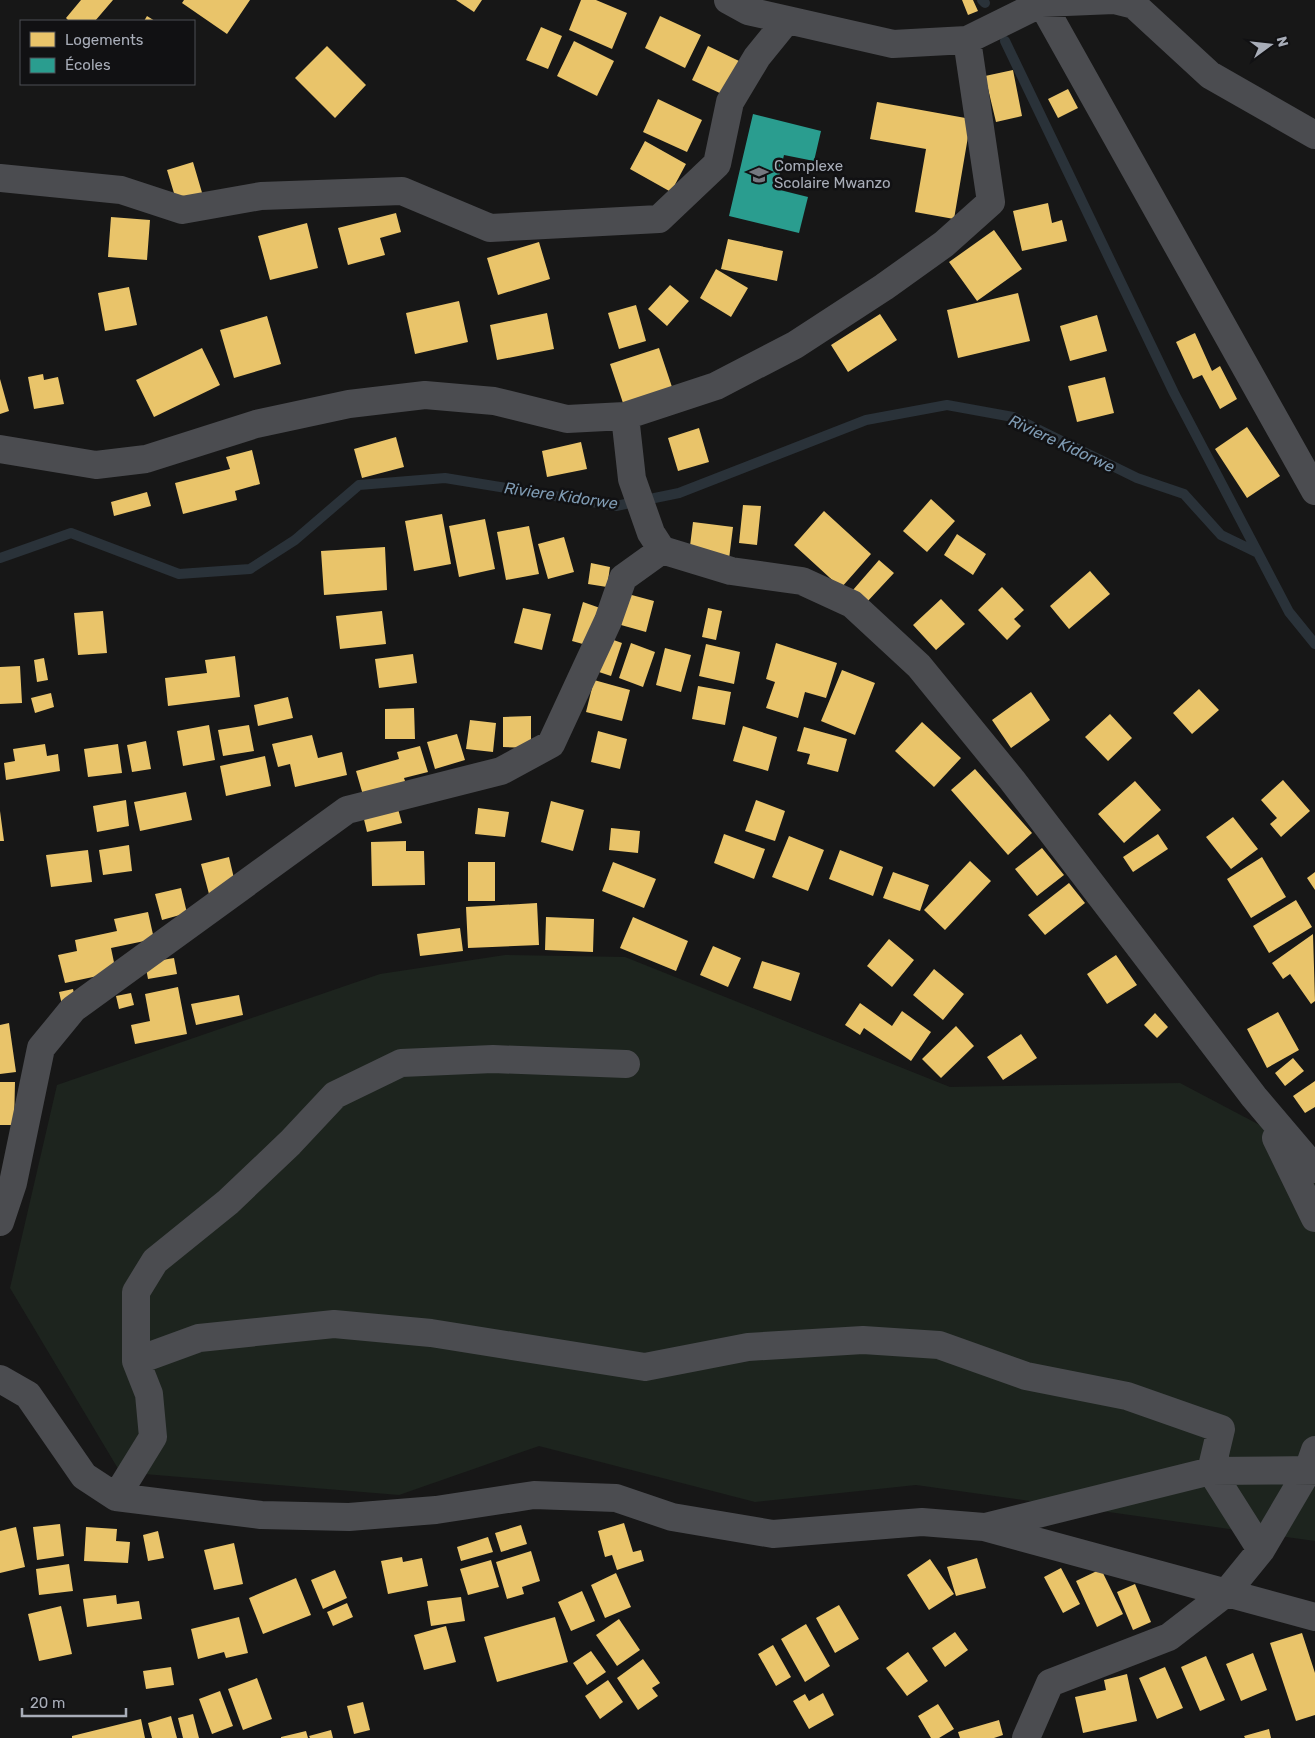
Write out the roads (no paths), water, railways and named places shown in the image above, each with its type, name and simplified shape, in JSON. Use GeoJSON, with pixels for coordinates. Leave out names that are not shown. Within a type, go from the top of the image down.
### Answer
{"type":"FeatureCollection","features":[{"type":"Feature","properties":{"kind":"street"},"geometry":{"type":"LineString","coordinates":[[728,0],[748,11],[893,44],[967,40],[1041,2],[1114,0],[1134,5],[1210,75],[1315,135]]}},
{"type":"Feature","properties":{"kind":"street"},"geometry":{"type":"LineString","coordinates":[[1041,2],[1315,491]]}},
{"type":"Feature","properties":{"kind":"street"},"geometry":{"type":"LineString","coordinates":[[0,178],[121,190],[182,210],[261,196],[402,191],[490,228],[659,219],[716,164],[730,102],[756,57],[787,20]]}},
{"type":"Feature","properties":{"kind":"street"},"geometry":{"type":"LineString","coordinates":[[0,449],[96,465],[146,459],[256,424],[349,404],[425,395],[494,402],[567,419],[625,416],[716,386],[796,345],[884,288],[944,244],[991,202],[967,40]]}},
{"type":"Feature","properties":{"kind":"street"},"geometry":{"type":"LineString","coordinates":[[625,416],[632,479],[656,541],[731,571],[802,581],[852,604],[919,666],[1012,780],[1254,1097],[1315,1169]]}},
{"type":"Feature","properties":{"kind":"street"},"geometry":{"type":"LineString","coordinates":[[0,1222],[15,1173],[42,1048],[73,1009],[347,810],[501,771],[552,744],[608,621],[624,578],[656,541]]}},
{"type":"Feature","properties":{"kind":"street"},"geometry":{"type":"LineString","coordinates":[[116,1498],[153,1437],[149,1394],[136,1361],[136,1292],[155,1261],[228,1202],[290,1143],[335,1096],[401,1064],[493,1059],[626,1064]]}},
{"type":"Feature","properties":{"kind":"street"},"geometry":{"type":"LineString","coordinates":[[1254,1097],[1315,1218]]}},
{"type":"Feature","properties":{"kind":"street"},"geometry":{"type":"LineString","coordinates":[[136,1361],[199,1338],[334,1324],[431,1333],[646,1366],[748,1347],[863,1340],[939,1345],[1026,1376],[1127,1396],[1221,1429],[1211,1471],[1261,1550]]}},
{"type":"Feature","properties":{"kind":"street"},"geometry":{"type":"LineString","coordinates":[[0,1379],[28,1395],[84,1476],[116,1498],[261,1515],[349,1517],[436,1510],[534,1495],[616,1498],[672,1517],[773,1534],[922,1522],[984,1527],[1315,1617]]}},
{"type":"Feature","properties":{"kind":"street"},"geometry":{"type":"LineString","coordinates":[[984,1527],[1211,1471],[1313,1463]]}},
{"type":"Feature","properties":{"kind":"street"},"geometry":{"type":"LineString","coordinates":[[1026,1738],[1050,1682],[1169,1637],[1226,1594],[1261,1550],[1313,1463]]}},
{"type":"Feature","properties":{"kind":"waterway"},"geometry":{"type":"LineString","coordinates":[[982,0],[985,3]]}},
{"type":"Feature","properties":{"kind":"waterway"},"geometry":{"type":"LineString","coordinates":[[1005,41],[1174,393],[1289,612],[1315,644]]}},
{"type":"Feature","properties":{"kind":"waterway","name":"Riviere Kidorwe"},"geometry":{"type":"LineString","coordinates":[[0,558],[71,533],[179,574],[250,569],[295,540],[359,485],[445,478],[616,506],[679,493],[866,420],[947,405],[1013,417],[1137,478],[1184,494],[1221,535],[1258,553]]}},
{"type":"Feature","properties":{"kind":"place","name":"Complexe Scolaire Mwanzo"},"geometry":{"type":"Point","coordinates":[759,175]}}]}
